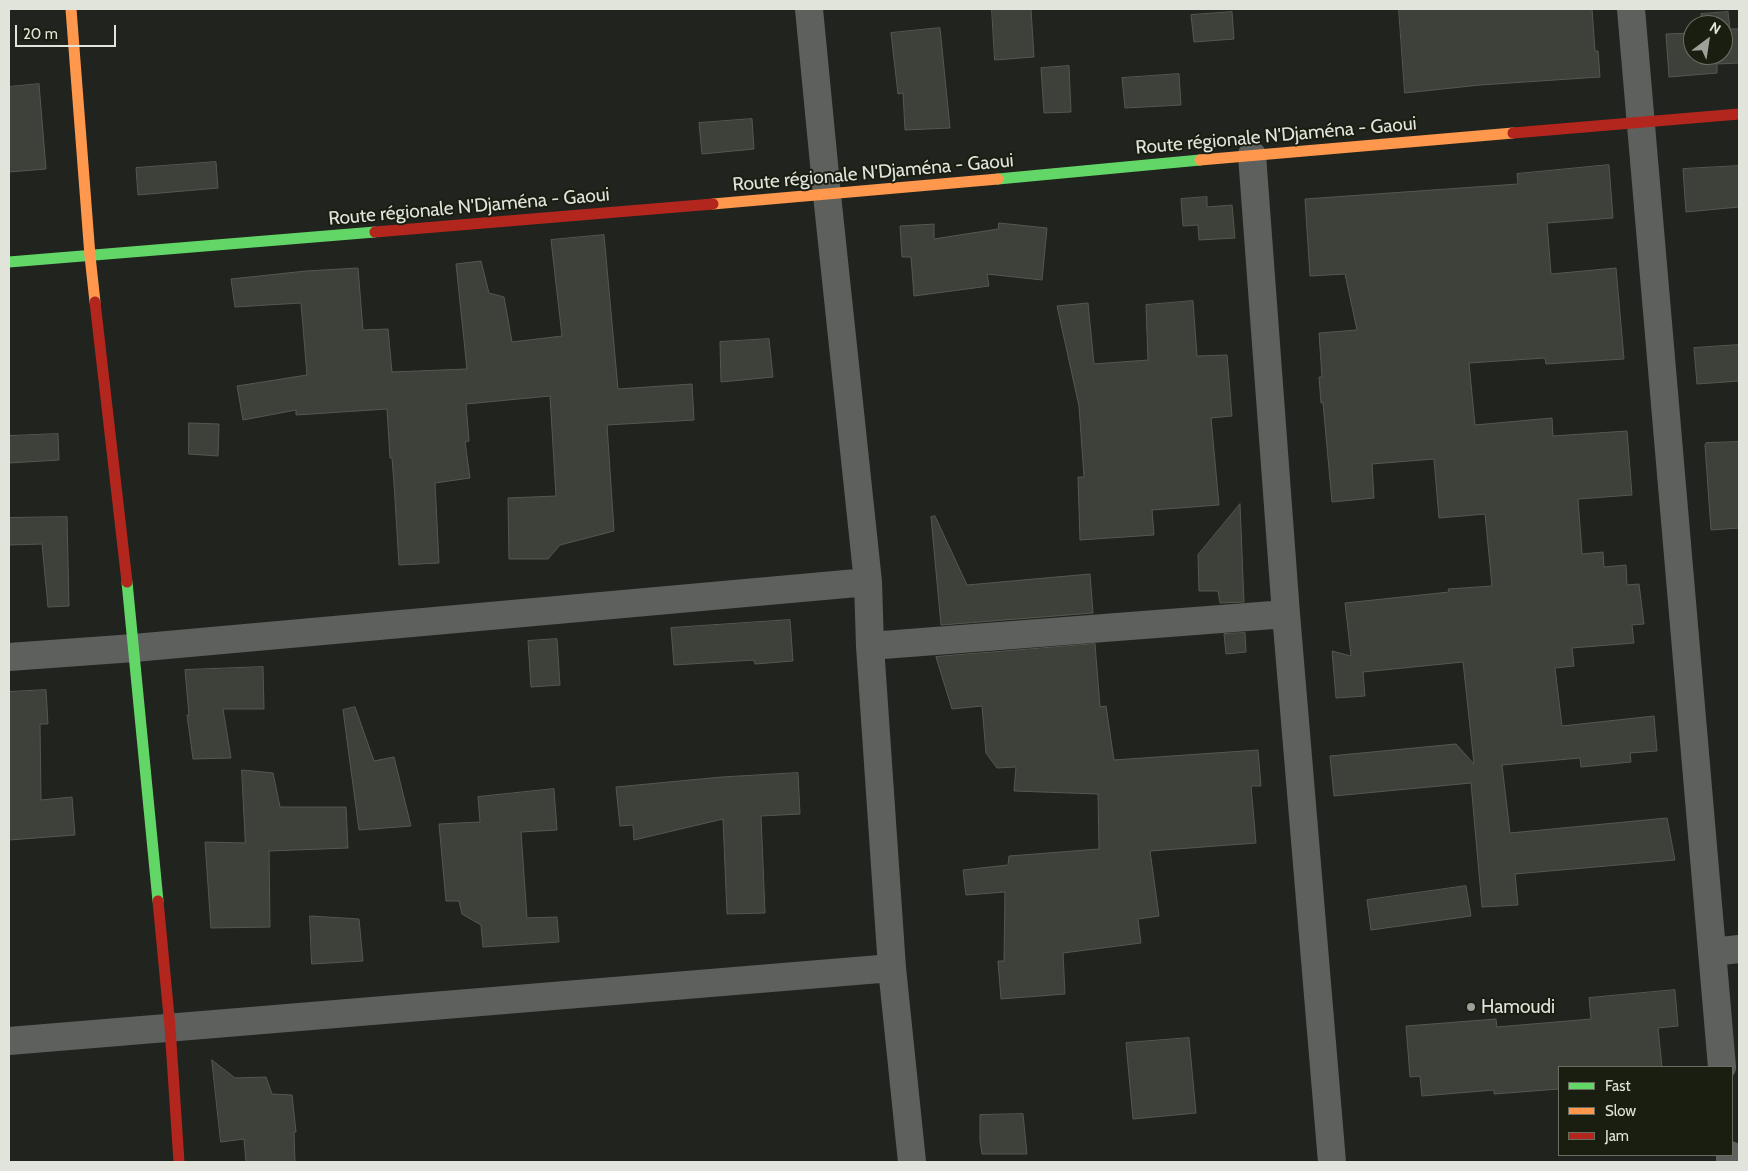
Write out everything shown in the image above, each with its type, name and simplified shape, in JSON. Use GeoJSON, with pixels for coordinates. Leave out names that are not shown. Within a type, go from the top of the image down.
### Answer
{"type":"FeatureCollection","features":[{"type":"Feature","properties":{"kind":"street"},"geometry":{"type":"LineString","coordinates":[[71,9],[90,256],[134,648],[170,1028],[179,1162]]}},
{"type":"Feature","properties":{"kind":"street"},"geometry":{"type":"LineString","coordinates":[[809,9],[868,582],[870,646],[892,968],[912,1162]]}},
{"type":"Feature","properties":{"kind":"street"},"geometry":{"type":"LineString","coordinates":[[1631,9],[1722,1066]]}},
{"type":"Feature","properties":{"kind":"street","name":"Route régionale N'Djaména - Gaoui"},"geometry":{"type":"LineString","coordinates":[[9,262],[827,196],[1252,155],[1641,124],[1739,114]]}},
{"type":"Feature","properties":{"kind":"street"},"geometry":{"type":"LineString","coordinates":[[1252,155],[1286,614],[1332,1162]]}},
{"type":"Feature","properties":{"kind":"street"},"geometry":{"type":"LineString","coordinates":[[9,657],[134,648],[868,582]]}},
{"type":"Feature","properties":{"kind":"street"},"geometry":{"type":"LineString","coordinates":[[870,646],[1286,614]]}},
{"type":"Feature","properties":{"kind":"street"},"geometry":{"type":"LineString","coordinates":[[1712,952],[1739,949]]}},
{"type":"Feature","properties":{"kind":"street"},"geometry":{"type":"LineString","coordinates":[[9,1040],[892,968]]}},
{"type":"Feature","properties":{"kind":"building"},"geometry":{"type":"Polygon","coordinates":[[[992,9],[1031,9],[1034,57],[995,60],[992,9]]]}},
{"type":"Feature","properties":{"kind":"building"},"geometry":{"type":"Polygon","coordinates":[[[1399,9],[1592,9],[1595,51],[1598,51],[1600,77],[1480,85],[1405,93],[1399,9]]]}},
{"type":"Feature","properties":{"kind":"building"},"geometry":{"type":"Polygon","coordinates":[[[1232,12],[1234,39],[1194,42],[1191,15],[1232,12]]]}},
{"type":"Feature","properties":{"kind":"building"},"geometry":{"type":"Polygon","coordinates":[[[1728,12],[1728,15],[1701,15],[1728,12]]]}},
{"type":"Feature","properties":{"kind":"building"},"geometry":{"type":"Polygon","coordinates":[[[940,28],[950,128],[905,130],[903,93],[898,94],[891,33],[940,28]]]}},
{"type":"Feature","properties":{"kind":"building"},"geometry":{"type":"Polygon","coordinates":[[[1733,29],[1739,29],[1739,63],[1733,63],[1733,29]]]}},
{"type":"Feature","properties":{"kind":"building"},"geometry":{"type":"Polygon","coordinates":[[[1683,33],[1683,65],[1717,65],[1717,73],[1669,77],[1666,34],[1683,33]]]}},
{"type":"Feature","properties":{"kind":"building"},"geometry":{"type":"Polygon","coordinates":[[[1069,66],[1071,112],[1044,113],[1041,68],[1069,66]]]}},
{"type":"Feature","properties":{"kind":"building"},"geometry":{"type":"Polygon","coordinates":[[[1179,74],[1181,105],[1125,108],[1122,78],[1179,74]]]}},
{"type":"Feature","properties":{"kind":"building"},"geometry":{"type":"Polygon","coordinates":[[[39,84],[46,169],[9,172],[9,87],[39,84]]]}},
{"type":"Feature","properties":{"kind":"building"},"geometry":{"type":"Polygon","coordinates":[[[752,119],[754,149],[702,154],[699,123],[752,119]]]}},
{"type":"Feature","properties":{"kind":"building"},"geometry":{"type":"Polygon","coordinates":[[[216,162],[218,188],[138,195],[136,168],[216,162]]]}},
{"type":"Feature","properties":{"kind":"building"},"geometry":{"type":"Polygon","coordinates":[[[1609,165],[1613,218],[1547,223],[1551,274],[1616,268],[1624,359],[1546,364],[1545,358],[1469,363],[1475,425],[1552,418],[1553,436],[1627,431],[1632,495],[1578,499],[1582,554],[1603,552],[1604,567],[1626,565],[1627,585],[1639,584],[1644,624],[1632,625],[1634,643],[1572,648],[1574,666],[1555,668],[1562,726],[1654,716],[1657,751],[1630,753],[1631,762],[1581,767],[1580,758],[1502,765],[1510,833],[1667,818],[1675,860],[1515,874],[1518,905],[1482,907],[1471,783],[1334,796],[1330,756],[1456,744],[1474,764],[1463,662],[1363,672],[1365,696],[1336,698],[1332,651],[1351,656],[1345,603],[1449,592],[1448,589],[1492,586],[1485,514],[1439,518],[1434,459],[1372,464],[1374,498],[1332,502],[1319,377],[1322,377],[1319,333],[1357,330],[1345,274],[1310,276],[1305,199],[1518,184],[1517,174],[1609,165]]]}},
{"type":"Feature","properties":{"kind":"building"},"geometry":{"type":"Polygon","coordinates":[[[1739,166],[1739,207],[1686,212],[1683,169],[1739,166]]]}},
{"type":"Feature","properties":{"kind":"building"},"geometry":{"type":"Polygon","coordinates":[[[1207,197],[1207,207],[1232,205],[1235,238],[1199,240],[1198,225],[1183,226],[1181,199],[1207,197]]]}},
{"type":"Feature","properties":{"kind":"building"},"geometry":{"type":"Polygon","coordinates":[[[999,223],[1047,228],[1042,280],[987,274],[989,286],[914,296],[911,257],[902,257],[900,226],[934,224],[934,239],[998,229],[999,223]]]}},
{"type":"Feature","properties":{"kind":"building"},"geometry":{"type":"Polygon","coordinates":[[[604,235],[618,389],[692,384],[694,420],[607,425],[614,531],[560,545],[548,559],[509,559],[508,498],[556,496],[550,396],[466,404],[469,441],[465,442],[470,478],[435,483],[439,563],[399,565],[387,409],[296,415],[296,410],[243,420],[237,386],[307,375],[301,303],[235,307],[231,279],[358,268],[363,330],[388,329],[392,372],[467,369],[456,264],[481,261],[489,293],[504,297],[512,342],[562,336],[551,240],[604,235]]]}},
{"type":"Feature","properties":{"kind":"building"},"geometry":{"type":"Polygon","coordinates":[[[1193,301],[1197,356],[1227,355],[1232,416],[1211,418],[1219,505],[1152,510],[1154,535],[1080,540],[1078,477],[1084,477],[1079,406],[1057,306],[1088,303],[1094,364],[1148,360],[1146,305],[1193,301]]]}},
{"type":"Feature","properties":{"kind":"building"},"geometry":{"type":"Polygon","coordinates":[[[769,339],[773,377],[721,382],[720,342],[769,339]]]}},
{"type":"Feature","properties":{"kind":"building"},"geometry":{"type":"Polygon","coordinates":[[[1739,345],[1739,381],[1697,384],[1694,348],[1739,345]]]}},
{"type":"Feature","properties":{"kind":"building"},"geometry":{"type":"Polygon","coordinates":[[[189,423],[219,424],[218,456],[189,454],[189,423]]]}},
{"type":"Feature","properties":{"kind":"building"},"geometry":{"type":"Polygon","coordinates":[[[58,434],[59,460],[9,463],[9,436],[58,434]]]}},
{"type":"Feature","properties":{"kind":"building"},"geometry":{"type":"Polygon","coordinates":[[[1739,442],[1739,528],[1711,530],[1705,445],[1706,443],[1739,442]]]}},
{"type":"Feature","properties":{"kind":"building"},"geometry":{"type":"Polygon","coordinates":[[[1240,504],[1244,602],[1220,603],[1218,591],[1199,591],[1198,555],[1240,504]]]}},
{"type":"Feature","properties":{"kind":"building"},"geometry":{"type":"Polygon","coordinates":[[[935,516],[967,585],[1090,574],[1093,613],[941,625],[931,517],[935,516]]]}},
{"type":"Feature","properties":{"kind":"building"},"geometry":{"type":"Polygon","coordinates":[[[67,517],[69,606],[48,607],[42,544],[9,545],[9,518],[67,517]]]}},
{"type":"Feature","properties":{"kind":"building"},"geometry":{"type":"Polygon","coordinates":[[[790,620],[793,661],[755,664],[754,660],[674,665],[671,628],[790,620]]]}},
{"type":"Feature","properties":{"kind":"building"},"geometry":{"type":"Polygon","coordinates":[[[1245,633],[1246,652],[1226,654],[1224,634],[1245,633]]]}},
{"type":"Feature","properties":{"kind":"building"},"geometry":{"type":"Polygon","coordinates":[[[557,639],[560,685],[531,687],[528,641],[557,639]]]}},
{"type":"Feature","properties":{"kind":"building"},"geometry":{"type":"Polygon","coordinates":[[[1095,644],[1100,707],[1106,706],[1114,760],[1258,750],[1261,786],[1251,786],[1256,843],[1150,851],[1159,916],[1138,919],[1141,943],[1063,953],[1065,994],[1001,999],[998,961],[1004,961],[1005,892],[966,895],[963,870],[1008,865],[1009,856],[1099,849],[1098,794],[1014,791],[1016,767],[997,768],[986,753],[982,706],[952,709],[936,657],[1095,644]]]}},
{"type":"Feature","properties":{"kind":"building"},"geometry":{"type":"Polygon","coordinates":[[[263,667],[264,709],[223,709],[231,758],[193,759],[187,715],[189,715],[185,670],[263,667]]]}},
{"type":"Feature","properties":{"kind":"building"},"geometry":{"type":"Polygon","coordinates":[[[46,690],[48,724],[40,724],[41,800],[72,797],[75,835],[9,840],[9,692],[46,690]]]}},
{"type":"Feature","properties":{"kind":"building"},"geometry":{"type":"Polygon","coordinates":[[[355,707],[374,761],[394,757],[411,826],[359,830],[343,710],[355,707]]]}},
{"type":"Feature","properties":{"kind":"building"},"geometry":{"type":"Polygon","coordinates":[[[242,770],[273,773],[280,807],[346,807],[348,848],[269,851],[270,927],[211,928],[205,842],[245,843],[242,770]]]}},
{"type":"Feature","properties":{"kind":"building"},"geometry":{"type":"Polygon","coordinates":[[[798,773],[800,814],[761,816],[765,913],[727,914],[723,819],[634,840],[633,825],[620,826],[616,787],[722,777],[798,773]]]}},
{"type":"Feature","properties":{"kind":"building"},"geometry":{"type":"Polygon","coordinates":[[[554,789],[557,830],[521,832],[527,918],[557,917],[559,942],[483,947],[481,925],[462,914],[459,901],[446,901],[439,824],[480,822],[478,797],[554,789]]]}},
{"type":"Feature","properties":{"kind":"building"},"geometry":{"type":"Polygon","coordinates":[[[1466,886],[1471,916],[1371,930],[1367,900],[1466,886]]]}},
{"type":"Feature","properties":{"kind":"building"},"geometry":{"type":"Polygon","coordinates":[[[310,916],[359,919],[363,961],[312,964],[310,916]]]}},
{"type":"Feature","properties":{"kind":"building"},"geometry":{"type":"Polygon","coordinates":[[[1675,990],[1678,1026],[1658,1028],[1662,1066],[1558,1066],[1558,1089],[1494,1094],[1494,1090],[1422,1096],[1420,1076],[1410,1077],[1406,1026],[1496,1019],[1497,1027],[1591,1019],[1589,998],[1675,990]]]}},
{"type":"Feature","properties":{"kind":"building"},"geometry":{"type":"Polygon","coordinates":[[[1189,1038],[1196,1113],[1133,1119],[1126,1043],[1189,1038]]]}},
{"type":"Feature","properties":{"kind":"building"},"geometry":{"type":"Polygon","coordinates":[[[212,1060],[235,1078],[266,1077],[272,1094],[292,1095],[296,1132],[294,1132],[295,1162],[246,1162],[244,1139],[221,1142],[212,1060]]]}},
{"type":"Feature","properties":{"kind":"building"},"geometry":{"type":"Polygon","coordinates":[[[1023,1114],[1027,1154],[982,1154],[980,1115],[1023,1114]]]}},
{"type":"Feature","properties":{"kind":"traffic: fast"},"geometry":{"type":"LineString","coordinates":[[998,179],[1200,160]]}},
{"type":"Feature","properties":{"kind":"traffic: fast"},"geometry":{"type":"LineString","coordinates":[[9,262],[375,232]]}},
{"type":"Feature","properties":{"kind":"traffic: fast"},"geometry":{"type":"LineString","coordinates":[[127,582],[158,901]]}},
{"type":"Feature","properties":{"kind":"traffic: slow"},"geometry":{"type":"LineString","coordinates":[[71,9],[95,302]]}},
{"type":"Feature","properties":{"kind":"traffic: slow"},"geometry":{"type":"LineString","coordinates":[[1200,160],[1513,133]]}},
{"type":"Feature","properties":{"kind":"traffic: slow"},"geometry":{"type":"LineString","coordinates":[[713,204],[998,179]]}},
{"type":"Feature","properties":{"kind":"traffic: jam"},"geometry":{"type":"LineString","coordinates":[[1513,133],[1739,114]]}},
{"type":"Feature","properties":{"kind":"traffic: jam"},"geometry":{"type":"LineString","coordinates":[[375,232],[713,204]]}},
{"type":"Feature","properties":{"kind":"traffic: jam"},"geometry":{"type":"LineString","coordinates":[[95,302],[127,582]]}},
{"type":"Feature","properties":{"kind":"traffic: jam"},"geometry":{"type":"LineString","coordinates":[[158,901],[170,1027],[179,1162]]}},
{"type":"Feature","properties":{"kind":"place","name":"Hamoudi"},"geometry":{"type":"Point","coordinates":[1471,1007]}}]}
